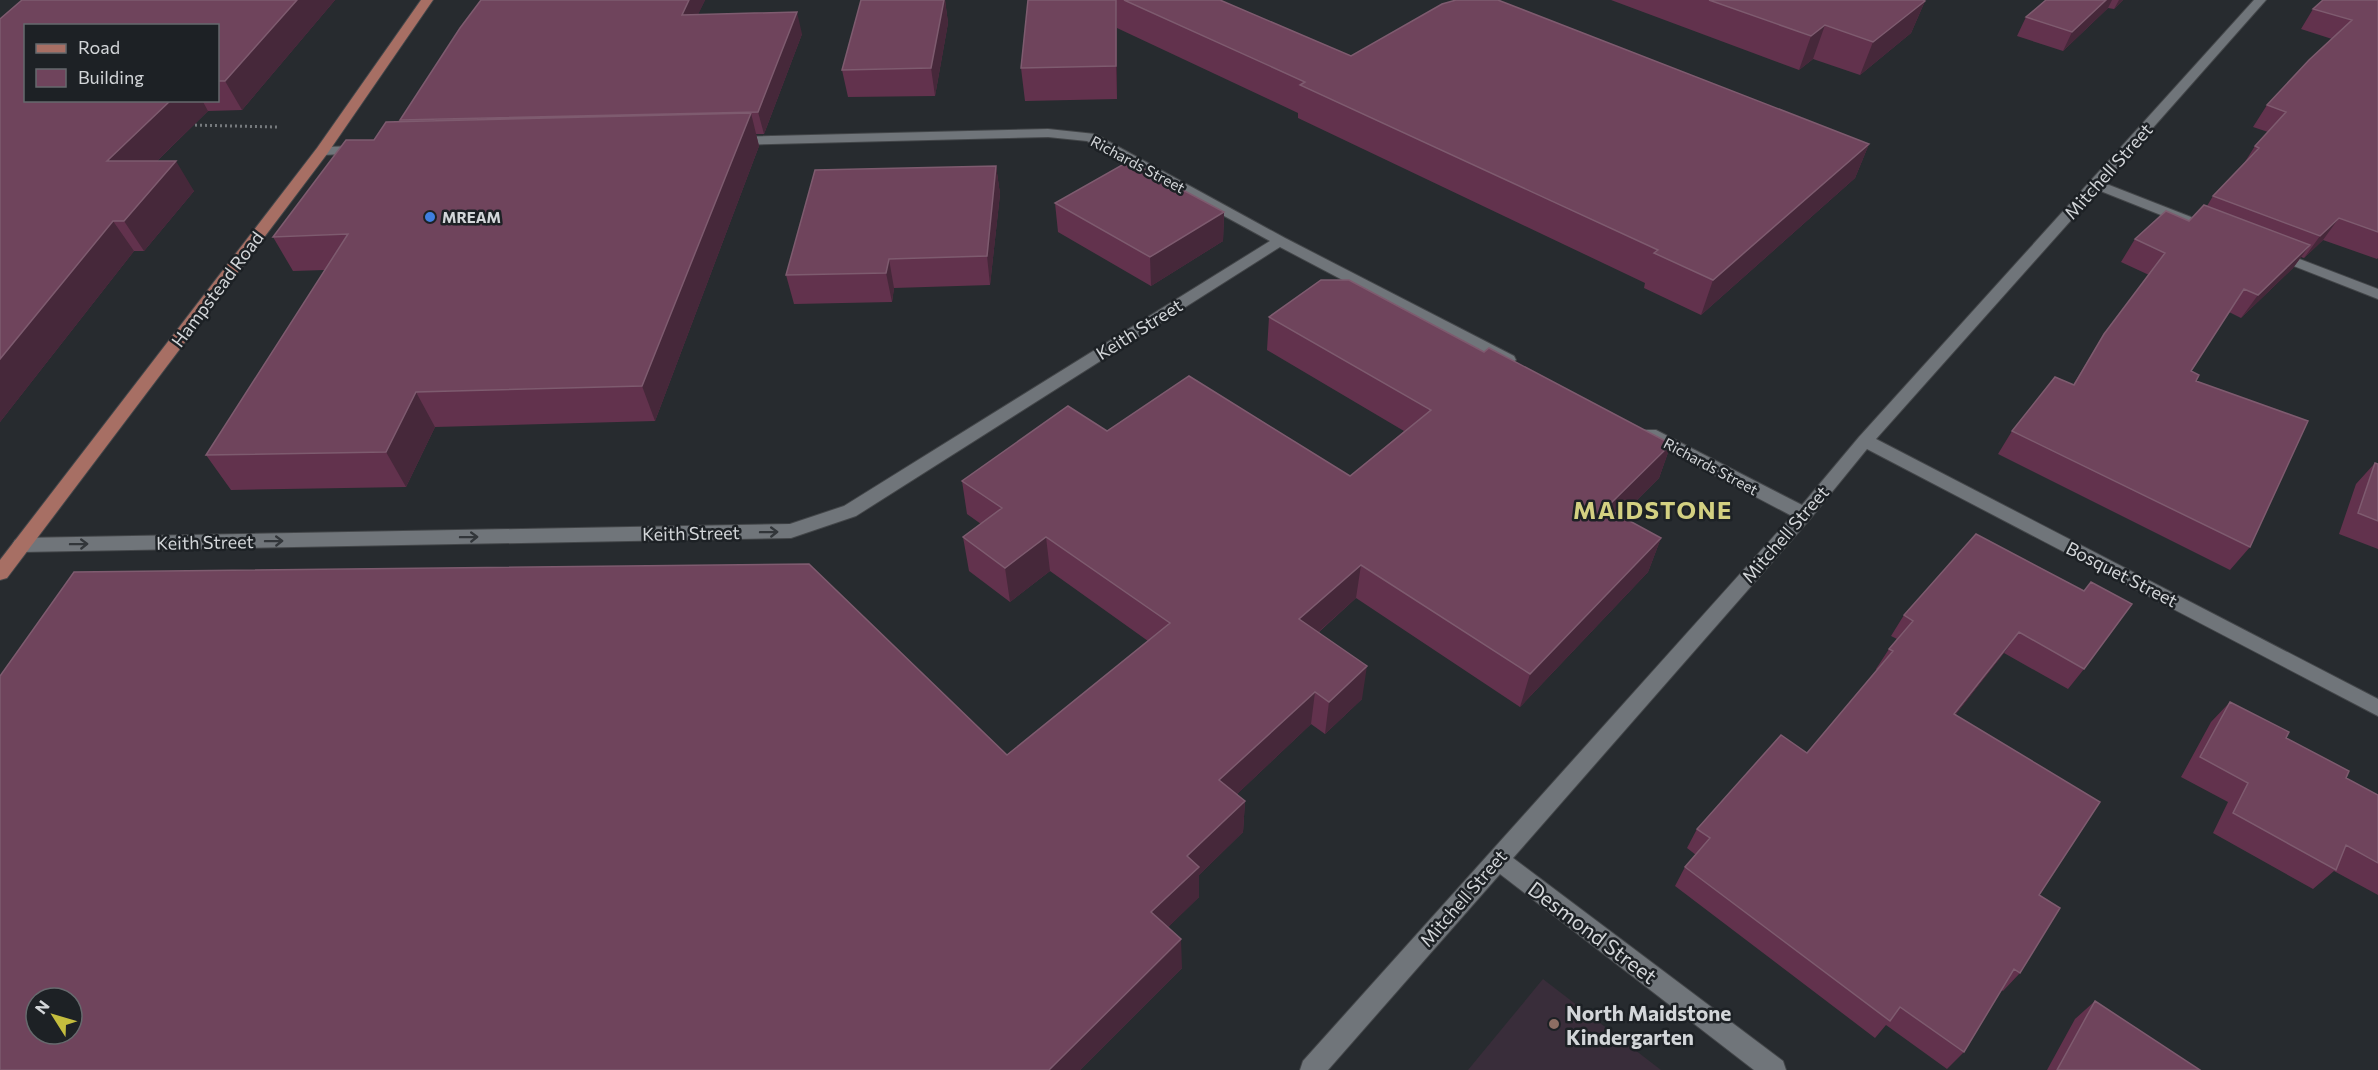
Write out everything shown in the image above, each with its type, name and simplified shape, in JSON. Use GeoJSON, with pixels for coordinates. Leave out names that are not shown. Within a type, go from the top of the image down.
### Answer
{"type":"FeatureCollection","features":[{"type":"Feature","properties":{"kind":"main road","name":"Hampstead Road"},"geometry":{"type":"LineString","coordinates":[[0,573],[322,151],[427,0]]}},
{"type":"Feature","properties":{"kind":"street","name":"Mitchell Street"},"geometry":{"type":"LineString","coordinates":[[1312,1070],[1804,514],[1865,441],[2260,0]]}},
{"type":"Feature","properties":{"kind":"street","name":"Richards Street"},"geometry":{"type":"LineString","coordinates":[[724,141],[1048,133],[1090,137],[1280,241],[1520,366]]}},
{"type":"Feature","properties":{"kind":"street"},"geometry":{"type":"LineString","coordinates":[[322,151],[377,150]]}},
{"type":"Feature","properties":{"kind":"street"},"geometry":{"type":"LineString","coordinates":[[2096,184],[2196,224]]}},
{"type":"Feature","properties":{"kind":"street","name":"Keith Street"},"geometry":{"type":"LineString","coordinates":[[21,545],[791,531],[850,511],[1280,241]]}},
{"type":"Feature","properties":{"kind":"street"},"geometry":{"type":"LineString","coordinates":[[2260,248],[2378,294]]}},
{"type":"Feature","properties":{"kind":"street","name":"Richards Street"},"geometry":{"type":"LineString","coordinates":[[1634,426],[1804,514]]}},
{"type":"Feature","properties":{"kind":"street","name":"Bosquet Street"},"geometry":{"type":"LineString","coordinates":[[1865,441],[2378,708]]}},
{"type":"Feature","properties":{"kind":"street","name":"Desmond Street"},"geometry":{"type":"LineString","coordinates":[[1497,859],[1774,1070]]}},
{"type":"Feature","properties":{"kind":"path"},"geometry":{"type":"LineString","coordinates":[[184,125],[278,127]]}},
{"type":"Feature","properties":{"kind":"shaded area","name":"North Maidstone Kindergarten"},"geometry":{"type":"Polygon","coordinates":[[[1543,979],[1661,1070],[1468,1070],[1543,979]]]}},
{"type":"Feature","properties":{"kind":"building"},"geometry":{"type":"Polygon","coordinates":[[[22,0],[297,0],[225,81],[219,81],[219,24],[24,24],[24,102],[169,102],[107,161],[176,161],[124,221],[113,221],[0,359],[0,19],[22,0]]]}},
{"type":"Feature","properties":{"kind":"building"},"geometry":{"type":"Polygon","coordinates":[[[481,0],[689,0],[682,15],[797,12],[758,112],[400,120],[481,0]]]}},
{"type":"Feature","properties":{"kind":"building"},"geometry":{"type":"Polygon","coordinates":[[[861,0],[944,0],[931,68],[842,70],[861,0]]]}},
{"type":"Feature","properties":{"kind":"building"},"geometry":{"type":"Polygon","coordinates":[[[1028,0],[1116,0],[1116,66],[1021,68],[1028,0]]]}},
{"type":"Feature","properties":{"kind":"building"},"geometry":{"type":"Polygon","coordinates":[[[1124,0],[1220,0],[1351,56],[1442,4],[1456,0],[1498,0],[1869,144],[1713,280],[1654,253],[1658,250],[1300,85],[1305,82],[1124,0]]]}},
{"type":"Feature","properties":{"kind":"building"},"geometry":{"type":"Polygon","coordinates":[[[1709,0],[1925,1],[1873,42],[1825,25],[1811,36],[1709,0]]]}},
{"type":"Feature","properties":{"kind":"building"},"geometry":{"type":"Polygon","coordinates":[[[2046,0],[2106,0],[2072,32],[2026,17],[2046,0]]]}},
{"type":"Feature","properties":{"kind":"building"},"geometry":{"type":"Polygon","coordinates":[[[2323,0],[2378,0],[2378,232],[2339,218],[2320,236],[2213,196],[2259,148],[2255,146],[2286,112],[2267,105],[2309,60],[2352,20],[2313,9],[2323,0]]]}},
{"type":"Feature","properties":{"kind":"building"},"geometry":{"type":"Polygon","coordinates":[[[751,113],[642,386],[416,392],[386,452],[206,455],[348,234],[273,237],[346,140],[374,140],[386,122],[751,113]]]}},
{"type":"Feature","properties":{"kind":"building"},"geometry":{"type":"Polygon","coordinates":[[[1129,161],[1224,212],[1150,257],[1055,203],[1129,161]]]}},
{"type":"Feature","properties":{"kind":"building"},"geometry":{"type":"Polygon","coordinates":[[[996,166],[987,256],[889,259],[886,273],[786,275],[815,170],[996,166]]]}},
{"type":"Feature","properties":{"kind":"building"},"geometry":{"type":"Polygon","coordinates":[[[2204,205],[2310,245],[2258,295],[2244,289],[2191,371],[2199,375],[2196,381],[2308,421],[2250,547],[2012,431],[2055,377],[2074,385],[2104,334],[2165,253],[2135,239],[2166,211],[2189,221],[2204,205]]]}},
{"type":"Feature","properties":{"kind":"building"},"geometry":{"type":"Polygon","coordinates":[[[1321,280],[1349,280],[1484,352],[1489,348],[1671,444],[1606,508],[1661,538],[1530,674],[1361,565],[1299,619],[1367,666],[1329,702],[1315,692],[1219,780],[1245,801],[1187,856],[1199,867],[1151,912],[1181,939],[1049,1070],[0,1070],[0,676],[74,572],[809,564],[1007,755],[1170,623],[1046,537],[1005,568],[963,537],[1002,508],[962,481],[1068,406],[1107,431],[1189,376],[1350,476],[1431,410],[1269,317],[1321,280]]]}},
{"type":"Feature","properties":{"kind":"building"},"geometry":{"type":"Polygon","coordinates":[[[2375,463],[2378,464],[2378,521],[2358,513],[2375,463]]]}},
{"type":"Feature","properties":{"kind":"building"},"geometry":{"type":"Polygon","coordinates":[[[1976,534],[2084,591],[2091,582],[2132,604],[2084,669],[2019,632],[1954,714],[2100,802],[2039,895],[2060,908],[2020,973],[2014,969],[1964,1052],[1900,1007],[1890,1021],[1685,867],[1710,838],[1697,829],[1781,735],[1807,753],[1893,651],[1889,649],[1913,621],[1904,615],[1976,534]]]}},
{"type":"Feature","properties":{"kind":"building"},"geometry":{"type":"Polygon","coordinates":[[[2230,702],[2289,732],[2286,738],[2349,771],[2346,778],[2378,795],[2378,863],[2346,845],[2336,870],[2233,813],[2248,783],[2200,757],[2230,702]]]}},
{"type":"Feature","properties":{"kind":"building"},"geometry":{"type":"Polygon","coordinates":[[[2095,1001],[2200,1070],[2057,1070],[2095,1001]]]}},
{"type":"Feature","properties":{"kind":"place","name":"MREAM"},"geometry":{"type":"Point","coordinates":[430,217]}},
{"type":"Feature","properties":{"kind":"place","name":"North Maidstone Kindergarten"},"geometry":{"type":"Point","coordinates":[1554,1024]}},
{"type":"Feature","properties":{"kind":"district","name":"MAIDSTONE"},"geometry":{"type":"Point","coordinates":[1653,509]}}]}
